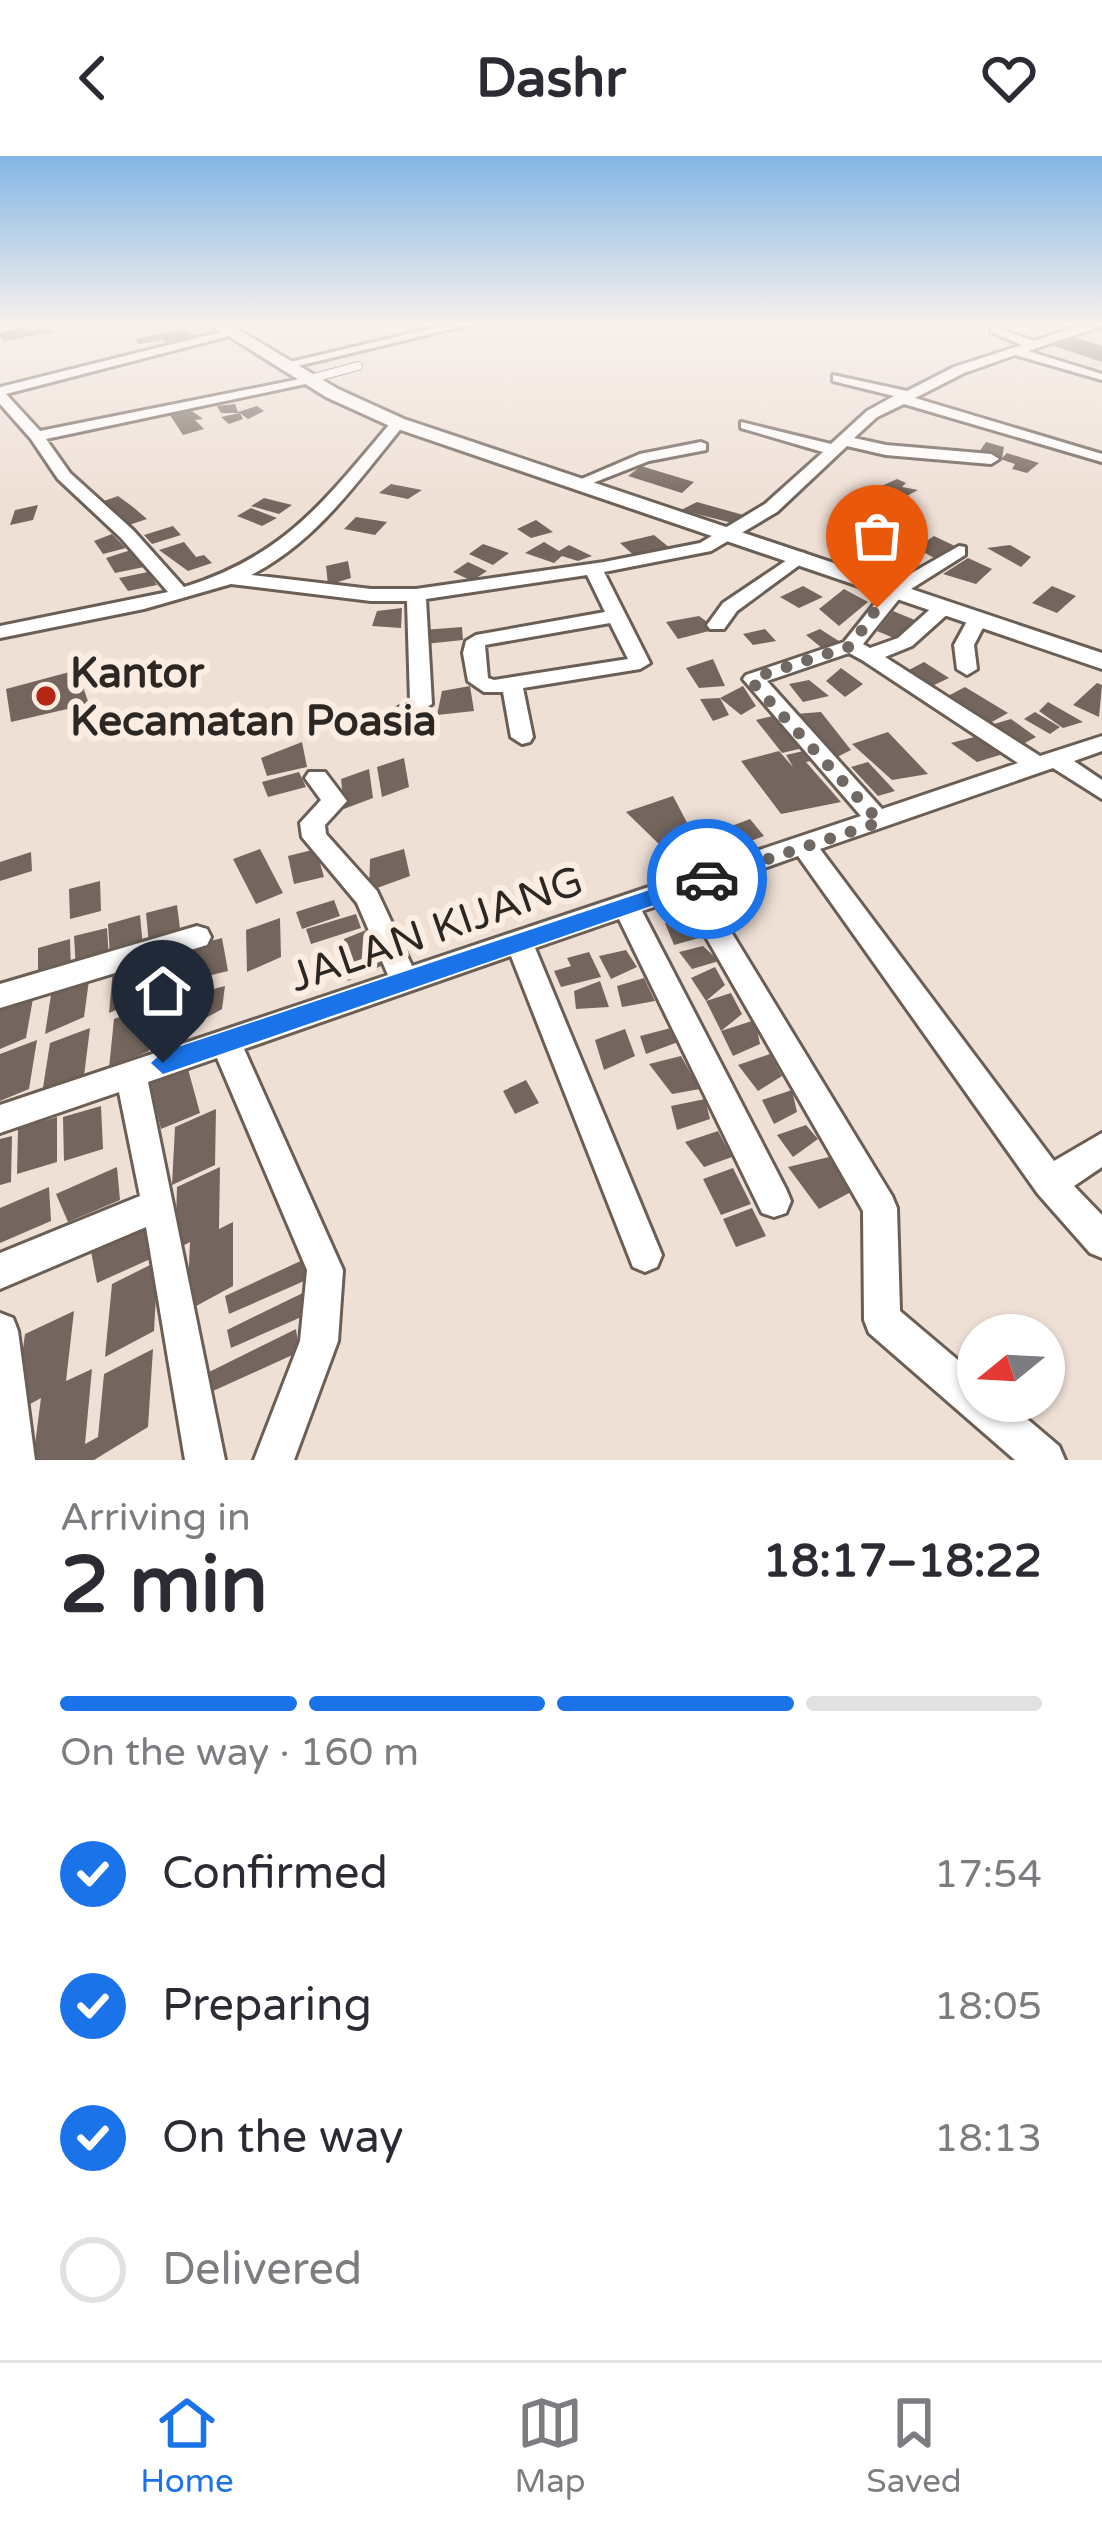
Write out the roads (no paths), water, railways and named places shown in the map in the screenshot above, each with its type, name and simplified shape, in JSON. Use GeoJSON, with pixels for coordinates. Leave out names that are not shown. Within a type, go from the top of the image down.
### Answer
{"type":"FeatureCollection","features":[{"type":"Feature","properties":{"kind":"street"},"geometry":{"type":"LineString","coordinates":[[33,384],[0,394],[64,476],[127,534],[178,592]]}},
{"type":"Feature","properties":{"kind":"street"},"geometry":{"type":"LineString","coordinates":[[37,436],[287,384]]}},
{"type":"Feature","properties":{"kind":"street"},"geometry":{"type":"LineString","coordinates":[[320,384],[398,423],[1102,661]]}},
{"type":"Feature","properties":{"kind":"street"},"geometry":{"type":"LineString","coordinates":[[859,384],[1098,458]]}},
{"type":"Feature","properties":{"kind":"street"},"geometry":{"type":"LineString","coordinates":[[231,578],[371,595],[416,595],[692,551],[771,508],[837,445],[903,396],[932,384]]}},
{"type":"Feature","properties":{"kind":"street"},"geometry":{"type":"LineString","coordinates":[[0,632],[231,578],[279,551],[317,517],[398,423]]}},
{"type":"Feature","properties":{"kind":"street"},"geometry":{"type":"LineString","coordinates":[[746,425],[837,445],[992,459]]}},
{"type":"Feature","properties":{"kind":"street"},"geometry":{"type":"LineString","coordinates":[[580,483],[645,457],[701,447]]}},
{"type":"Feature","properties":{"kind":"street"},"geometry":{"type":"LineString","coordinates":[[860,651],[885,586],[881,543]]}},
{"type":"Feature","properties":{"kind":"street"},"geometry":{"type":"LineString","coordinates":[[885,586],[959,551]]}},
{"type":"Feature","properties":{"kind":"street"},"geometry":{"type":"LineString","coordinates":[[717,625],[746,594],[799,557]]}},
{"type":"Feature","properties":{"kind":"street"},"geometry":{"type":"LineString","coordinates":[[593,569],[618,616],[640,663],[483,686],[474,668],[476,641],[618,616]]}},
{"type":"Feature","properties":{"kind":"street"},"geometry":{"type":"LineString","coordinates":[[378,730],[421,704],[416,595]]}},
{"type":"Feature","properties":{"kind":"street"},"geometry":{"type":"LineString","coordinates":[[880,822],[752,682],[756,677],[860,651],[896,648],[944,608]]}},
{"type":"Feature","properties":{"kind":"street"},"geometry":{"type":"LineString","coordinates":[[967,669],[964,645],[978,618]]}},
{"type":"Feature","properties":{"kind":"street"},"geometry":{"type":"LineString","coordinates":[[860,651],[1102,791]]}},
{"type":"Feature","properties":{"kind":"street"},"geometry":{"type":"LineString","coordinates":[[512,684],[522,737]]}},
{"type":"Feature","properties":{"kind":"street","name":"JALAN KIJANG"},"geometry":{"type":"LineString","coordinates":[[0,1119],[1102,743]]}},
{"type":"Feature","properties":{"kind":"street"},"geometry":{"type":"LineString","coordinates":[[317,778],[335,801],[313,823],[314,837],[368,898],[405,982]]}},
{"type":"Feature","properties":{"kind":"street"},"geometry":{"type":"LineString","coordinates":[[805,847],[1050,1183],[1102,1241]]}},
{"type":"Feature","properties":{"kind":"street"},"geometry":{"type":"LineString","coordinates":[[689,885],[880,1208],[882,1320],[1045,1460]]}},
{"type":"Feature","properties":{"kind":"street"},"geometry":{"type":"LineString","coordinates":[[627,908],[774,1201]]}},
{"type":"Feature","properties":{"kind":"street"},"geometry":{"type":"LineString","coordinates":[[0,996],[197,937]]}},
{"type":"Feature","properties":{"kind":"street"},"geometry":{"type":"LineString","coordinates":[[520,944],[645,1255]]}},
{"type":"Feature","properties":{"kind":"street"},"geometry":{"type":"LineString","coordinates":[[226,1042],[325,1270],[319,1341],[274,1460]]}},
{"type":"Feature","properties":{"kind":"street"},"geometry":{"type":"LineString","coordinates":[[131,1074],[205,1460]]}},
{"type":"Feature","properties":{"kind":"street"},"geometry":{"type":"LineString","coordinates":[[1050,1183],[1102,1148]]}},
{"type":"Feature","properties":{"kind":"street"},"geometry":{"type":"LineString","coordinates":[[0,1271],[159,1205]]}},
{"type":"Feature","properties":{"kind":"street"},"geometry":{"type":"LineString","coordinates":[[0,1330],[15,1460]]}},
{"type":"Feature","properties":{"kind":"place","name":"Kantor Kecamatan Poasia"},"geometry":{"type":"Point","coordinates":[46,696]}}]}
